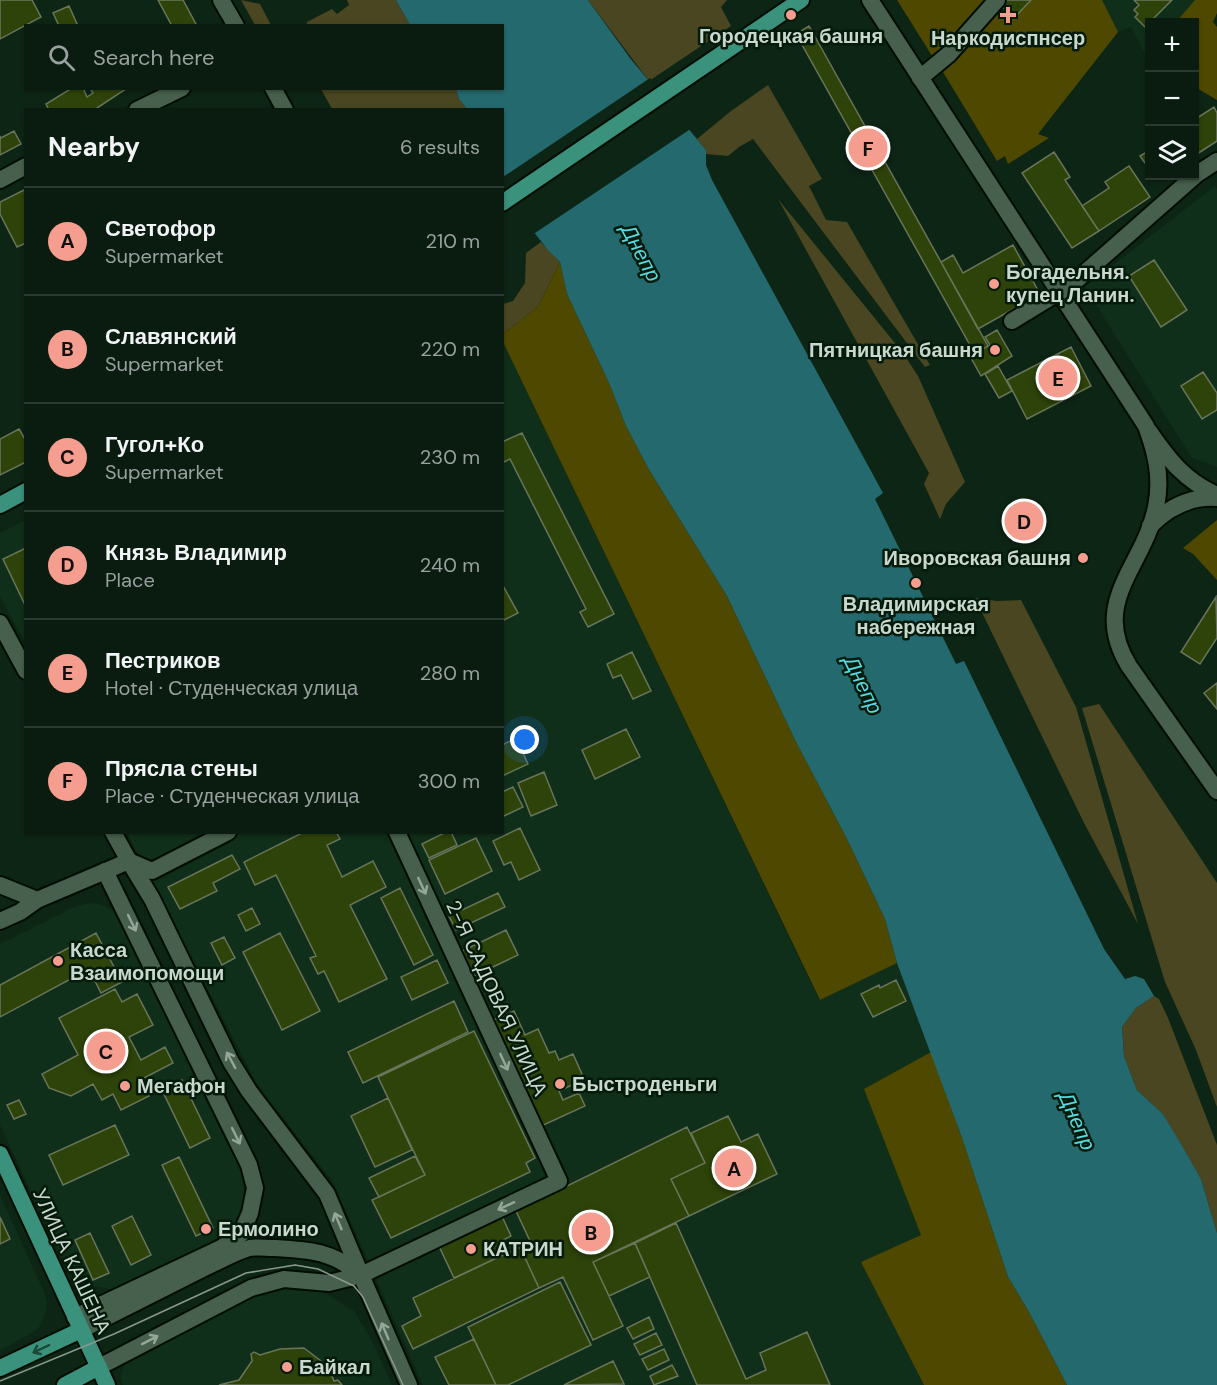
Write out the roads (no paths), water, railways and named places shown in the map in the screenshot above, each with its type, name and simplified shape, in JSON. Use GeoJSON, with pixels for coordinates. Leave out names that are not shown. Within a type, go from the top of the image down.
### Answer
{"type":"FeatureCollection","features":[{"type":"Feature","properties":{"kind":"main road"},"geometry":{"type":"LineString","coordinates":[[504,202],[801,0]]}},
{"type":"Feature","properties":{"kind":"main road"},"geometry":{"type":"LineString","coordinates":[[0,505],[24,492]]}},
{"type":"Feature","properties":{"kind":"main road","name":"УЛИЦА КАШЕНА"},"geometry":{"type":"LineString","coordinates":[[0,1154],[107,1385]]}},
{"type":"Feature","properties":{"kind":"main road"},"geometry":{"type":"LineString","coordinates":[[0,1368],[78,1324]]}},
{"type":"Feature","properties":{"kind":"main road"},"geometry":{"type":"LineString","coordinates":[[65,1385],[99,1367]]}},
{"type":"Feature","properties":{"kind":"street"},"geometry":{"type":"LineString","coordinates":[[221,0],[235,24]]}},
{"type":"Feature","properties":{"kind":"street"},"geometry":{"type":"LineString","coordinates":[[870,0],[1146,426],[1173,464],[1190,481],[1217,496]]}},
{"type":"Feature","properties":{"kind":"street"},"geometry":{"type":"LineString","coordinates":[[920,78],[949,54],[997,0]]}},
{"type":"Feature","properties":{"kind":"street"},"geometry":{"type":"LineString","coordinates":[[141,108],[178,90]]}},
{"type":"Feature","properties":{"kind":"street"},"geometry":{"type":"LineString","coordinates":[[274,90],[284,108]]}},
{"type":"Feature","properties":{"kind":"street"},"geometry":{"type":"LineString","coordinates":[[1012,321],[1060,293],[1197,174],[1217,160]]}},
{"type":"Feature","properties":{"kind":"street"},"geometry":{"type":"LineString","coordinates":[[0,180],[24,167]]}},
{"type":"Feature","properties":{"kind":"street"},"geometry":{"type":"LineString","coordinates":[[1146,426],[1159,470],[1156,509],[1116,603],[1115,636],[1120,652],[1129,666],[1217,791]]}},
{"type":"Feature","properties":{"kind":"street"},"geometry":{"type":"LineString","coordinates":[[1150,526],[1162,513],[1175,505],[1217,496]]}},
{"type":"Feature","properties":{"kind":"street"},"geometry":{"type":"LineString","coordinates":[[0,623],[24,667]]}},
{"type":"Feature","properties":{"kind":"street"},"geometry":{"type":"LineString","coordinates":[[114,834],[152,899],[237,1072],[327,1194],[409,1385]]}},
{"type":"Feature","properties":{"kind":"street"},"geometry":{"type":"LineString","coordinates":[[0,921],[20,912],[37,900],[129,861],[152,871],[224,834]]}},
{"type":"Feature","properties":{"kind":"street","name":"2-Я САДОВАЯ УЛИЦА"},"geometry":{"type":"LineString","coordinates":[[361,1275],[559,1181],[398,834]]}},
{"type":"Feature","properties":{"kind":"street"},"geometry":{"type":"LineString","coordinates":[[78,1324],[208,1266],[245,1241],[255,1188],[249,1165],[105,871]]}},
{"type":"Feature","properties":{"kind":"street"},"geometry":{"type":"LineString","coordinates":[[0,885],[37,900]]}},
{"type":"Feature","properties":{"kind":"street"},"geometry":{"type":"LineString","coordinates":[[78,1324],[220,1248],[245,1241],[314,1251],[332,1256],[346,1263],[361,1275]]}},
{"type":"Feature","properties":{"kind":"street"},"geometry":{"type":"LineString","coordinates":[[99,1367],[251,1288],[284,1279],[329,1282],[361,1275]]}},
{"type":"Feature","properties":{"kind":"water","name":"Днепр"},"geometry":{"type":"Polygon","coordinates":[[[396,0],[588,0],[630,58],[706,150],[706,165],[712,180],[883,493],[875,499],[956,664],[964,661],[1104,949],[1125,979],[1135,976],[1144,979],[1154,996],[1136,1008],[1122,1027],[1124,1056],[1137,1090],[1163,1114],[1201,1179],[1217,1233],[1217,1385],[1067,1385],[1008,1277],[961,1135],[897,963],[885,919],[848,841],[796,742],[727,596],[648,468],[626,426],[609,383],[567,294],[560,262],[504,194],[504,108],[466,108],[459,99],[456,90],[504,90],[504,24],[409,24],[396,0]]]}},
{"type":"Feature","properties":{"kind":"tram line"},"geometry":{"type":"LineString","coordinates":[[0,1381],[114,1334],[246,1273],[295,1265],[318,1269],[354,1286],[363,1297],[403,1385]]}},
{"type":"Feature","properties":{"kind":"place","name":"Городецкая башня"},"geometry":{"type":"Point","coordinates":[791,15]}},
{"type":"Feature","properties":{"kind":"place","name":"Наркодиспнсер"},"geometry":{"type":"Point","coordinates":[1008,15]}},
{"type":"Feature","properties":{"kind":"place","name":"Прясла стены"},"geometry":{"type":"Point","coordinates":[868,148]}},
{"type":"Feature","properties":{"kind":"place","name":"Богадельня. купец Ланин."},"geometry":{"type":"Point","coordinates":[994,284]}},
{"type":"Feature","properties":{"kind":"place","name":"Пятницкая башня"},"geometry":{"type":"Point","coordinates":[995,350]}},
{"type":"Feature","properties":{"kind":"place","name":"Пестриков"},"geometry":{"type":"Point","coordinates":[1058,378]}},
{"type":"Feature","properties":{"kind":"place","name":"Князь Владимир"},"geometry":{"type":"Point","coordinates":[1024,521]}},
{"type":"Feature","properties":{"kind":"place","name":"Иворовская башня"},"geometry":{"type":"Point","coordinates":[1083,558]}},
{"type":"Feature","properties":{"kind":"place","name":"Владимирская набережная"},"geometry":{"type":"Point","coordinates":[916,583]}},
{"type":"Feature","properties":{"kind":"place","name":"Касса Взаимопомощи"},"geometry":{"type":"Point","coordinates":[58,961]}},
{"type":"Feature","properties":{"kind":"place","name":"Гугол+Ко"},"geometry":{"type":"Point","coordinates":[106,1051]}},
{"type":"Feature","properties":{"kind":"place","name":"Быстроденьги"},"geometry":{"type":"Point","coordinates":[560,1084]}},
{"type":"Feature","properties":{"kind":"place","name":"Мегафон"},"geometry":{"type":"Point","coordinates":[125,1086]}},
{"type":"Feature","properties":{"kind":"place","name":"Светофор"},"geometry":{"type":"Point","coordinates":[734,1168]}},
{"type":"Feature","properties":{"kind":"place","name":"Ермолино"},"geometry":{"type":"Point","coordinates":[206,1229]}},
{"type":"Feature","properties":{"kind":"place","name":"Славянский"},"geometry":{"type":"Point","coordinates":[591,1232]}},
{"type":"Feature","properties":{"kind":"place","name":"КАТРИН"},"geometry":{"type":"Point","coordinates":[471,1249]}},
{"type":"Feature","properties":{"kind":"place","name":"Байкал"},"geometry":{"type":"Point","coordinates":[287,1367]}}]}
